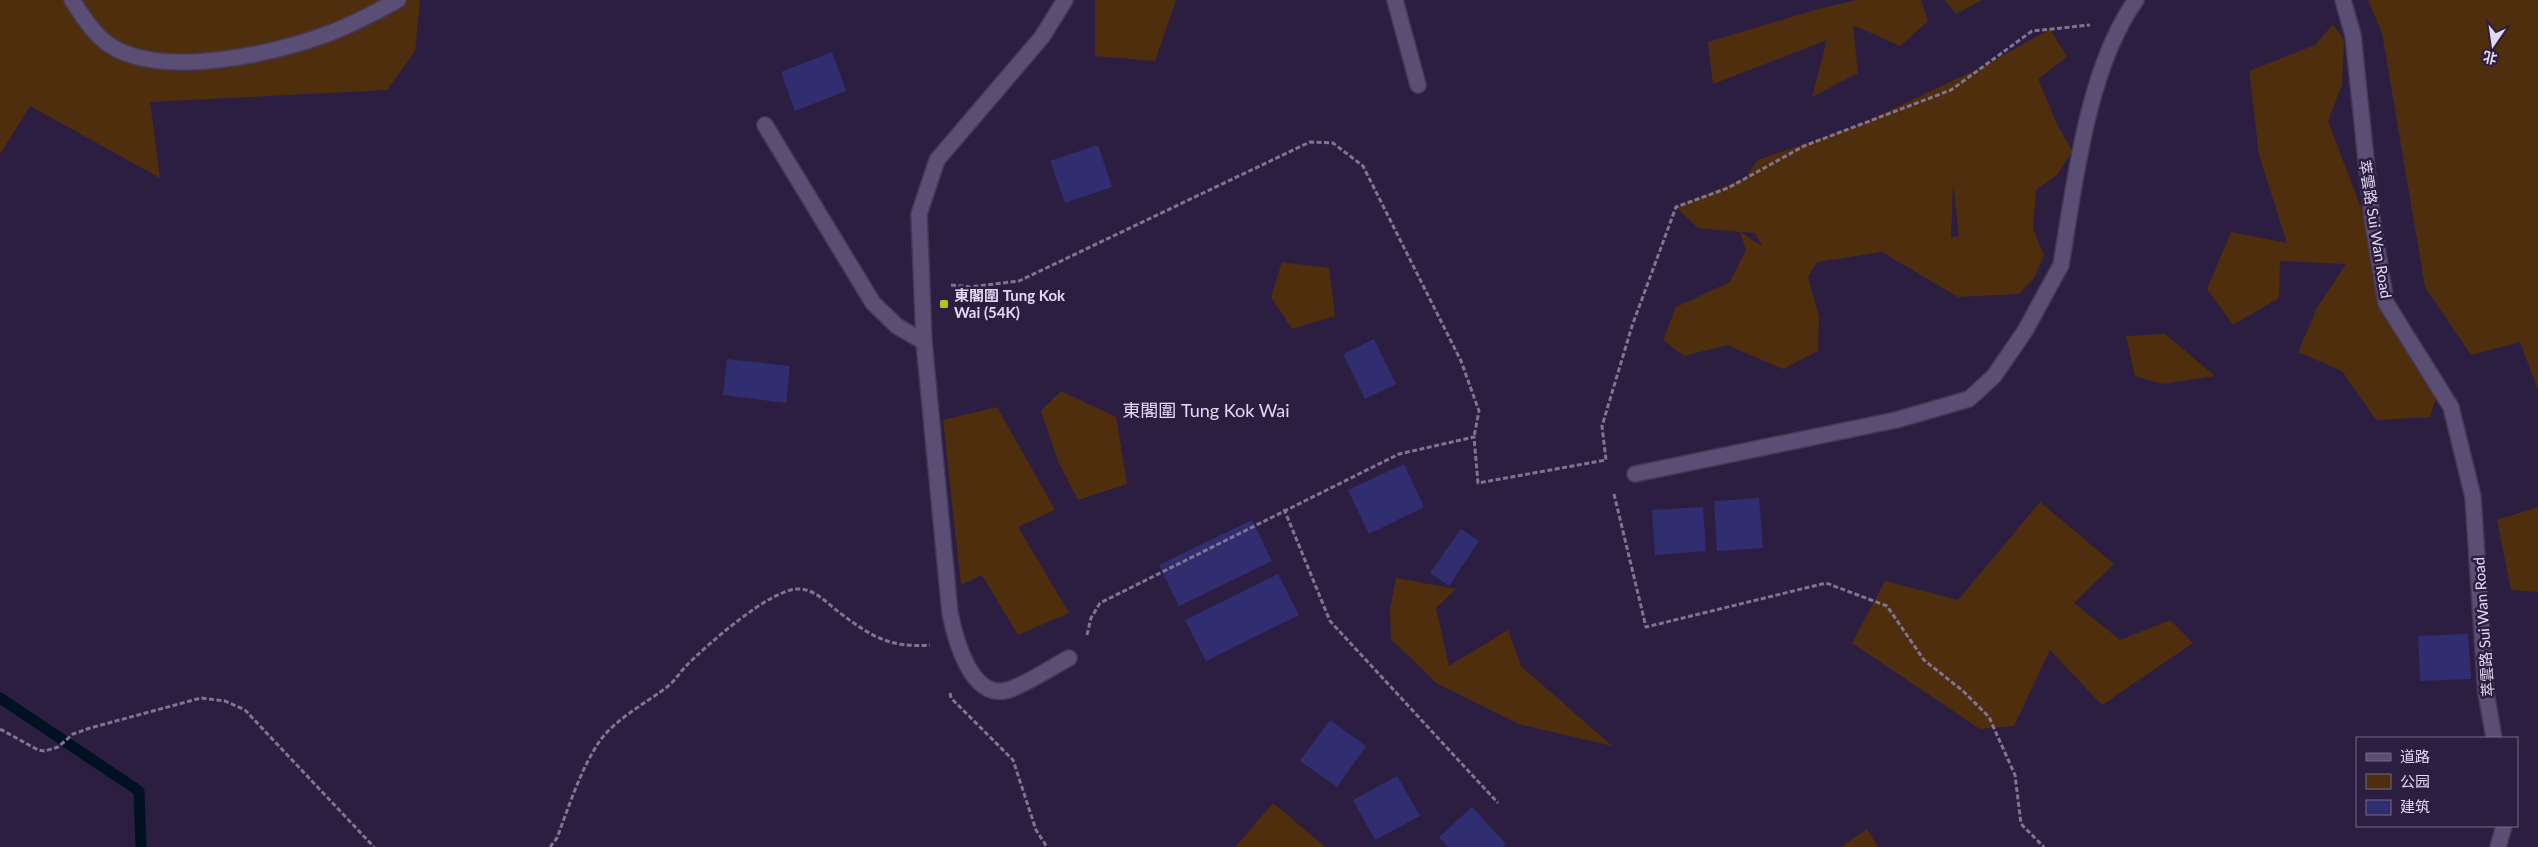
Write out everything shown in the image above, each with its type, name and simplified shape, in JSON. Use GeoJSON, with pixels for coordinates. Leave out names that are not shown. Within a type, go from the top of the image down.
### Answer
{"type":"FeatureCollection","features":[{"type":"Feature","properties":{"kind":"street"},"geometry":{"type":"LineString","coordinates":[[72,0],[94,32],[111,46],[141,58],[178,61],[228,59],[264,52],[327,34],[359,21],[398,0]]}},
{"type":"Feature","properties":{"kind":"street"},"geometry":{"type":"LineString","coordinates":[[1065,0],[1042,37],[937,160],[920,214],[920,283],[950,613],[956,643],[972,675],[989,689],[1007,691],[1069,658]]}},
{"type":"Feature","properties":{"kind":"street"},"geometry":{"type":"LineString","coordinates":[[1395,0],[1418,84]]}},
{"type":"Feature","properties":{"kind":"street"},"geometry":{"type":"LineString","coordinates":[[1635,474],[1896,420],[1970,399],[1994,376],[2025,331],[2061,265],[2085,133],[2102,66],[2121,22],[2136,0]]}},
{"type":"Feature","properties":{"kind":"street","name":"萃雲路 Sui Wan Road"},"geometry":{"type":"LineString","coordinates":[[2343,0],[2353,35],[2372,217],[2386,302],[2451,407],[2473,497],[2486,693],[2494,737]]}},
{"type":"Feature","properties":{"kind":"street"},"geometry":{"type":"LineString","coordinates":[[765,125],[873,303],[897,326],[924,342]]}},
{"type":"Feature","properties":{"kind":"street"},"geometry":{"type":"LineString","coordinates":[[2498,847],[2504,827]]}},
{"type":"Feature","properties":{"kind":"path"},"geometry":{"type":"LineString","coordinates":[[1608,469],[1602,426],[1632,326],[1676,207],[1728,188],[1804,146],[1951,90],[2032,31],[2121,22]]}},
{"type":"Feature","properties":{"kind":"path"},"geometry":{"type":"LineString","coordinates":[[920,283],[970,287],[1019,281],[1310,142],[1333,143],[1364,166],[1461,361],[1479,411],[1474,437],[1478,483],[1606,460]]}},
{"type":"Feature","properties":{"kind":"path"},"geometry":{"type":"LineString","coordinates":[[1069,658],[1080,652],[1085,642],[1090,618],[1100,603],[1284,509],[1399,454],[1474,437]]}},
{"type":"Feature","properties":{"kind":"path"},"geometry":{"type":"LineString","coordinates":[[1613,488],[1646,627],[1826,583],[1887,606],[1924,660],[1963,691],[1989,717],[2015,775],[2021,824],[2044,847]]}},
{"type":"Feature","properties":{"kind":"path"},"geometry":{"type":"LineString","coordinates":[[1284,509],[1330,621],[1498,803]]}},
{"type":"Feature","properties":{"kind":"path"},"geometry":{"type":"LineString","coordinates":[[550,847],[557,838],[584,769],[600,740],[629,714],[668,686],[688,664],[752,610],[776,596],[798,589],[819,596],[874,636],[892,644],[917,646],[956,643]]}},
{"type":"Feature","properties":{"kind":"path"},"geometry":{"type":"LineString","coordinates":[[0,728],[38,750],[45,751],[58,747],[73,734],[90,728],[201,698],[225,700],[245,710],[374,847]]}},
{"type":"Feature","properties":{"kind":"path"},"geometry":{"type":"LineString","coordinates":[[1013,760],[1036,830],[1047,847]]}},
{"type":"Feature","properties":{"kind":"green space"},"geometry":{"type":"Polygon","coordinates":[[[0,0],[420,0],[415,51],[387,90],[150,102],[160,178],[30,106],[0,154],[0,0]]]}},
{"type":"Feature","properties":{"kind":"green space"},"geometry":{"type":"Polygon","coordinates":[[[1095,0],[1176,0],[1155,61],[1095,56],[1095,0]]]}},
{"type":"Feature","properties":{"kind":"green space"},"geometry":{"type":"Polygon","coordinates":[[[1857,0],[1921,0],[1928,21],[1900,46],[1853,25],[1858,73],[1812,97],[1827,40],[1713,84],[1708,42],[1822,8],[1857,0]]]}},
{"type":"Feature","properties":{"kind":"green space"},"geometry":{"type":"Polygon","coordinates":[[[1945,0],[1982,0],[1956,14],[1945,0]]]}},
{"type":"Feature","properties":{"kind":"green space"},"geometry":{"type":"Polygon","coordinates":[[[2368,0],[2538,0],[2538,390],[2520,342],[2471,355],[2425,287],[2382,33],[2368,0]]]}},
{"type":"Feature","properties":{"kind":"green space"},"geometry":{"type":"Polygon","coordinates":[[[2333,24],[2344,40],[2342,85],[2328,121],[2361,208],[2386,303],[2439,388],[2430,417],[2376,420],[2342,371],[2298,352],[2317,308],[2346,264],[2280,261],[2279,298],[2233,325],[2207,289],[2231,232],[2287,243],[2259,155],[2249,71],[2315,45],[2333,24]]]}},
{"type":"Feature","properties":{"kind":"green space"},"geometry":{"type":"Polygon","coordinates":[[[2050,29],[2067,57],[2038,79],[2056,122],[2072,151],[2057,175],[2036,190],[2033,229],[2044,255],[2034,278],[2019,294],[1958,297],[1882,252],[1817,262],[1808,277],[1819,317],[1818,351],[1783,369],[1727,345],[1684,356],[1663,340],[1676,307],[1730,282],[1746,250],[1740,232],[1698,228],[1676,207],[1745,178],[1758,160],[1861,124],[1986,65],[2050,29]],[[1953,182],[1951,238],[1959,236],[1953,182]],[[1741,232],[1761,246],[1762,246],[1755,233],[1741,232]]]}},
{"type":"Feature","properties":{"kind":"green space"},"geometry":{"type":"Polygon","coordinates":[[[1282,262],[1329,268],[1335,316],[1292,329],[1271,297],[1282,262]]]}},
{"type":"Feature","properties":{"kind":"green space"},"geometry":{"type":"Polygon","coordinates":[[[2165,334],[2215,376],[2162,384],[2135,376],[2126,336],[2165,334]]]}},
{"type":"Feature","properties":{"kind":"green space"},"geometry":{"type":"Polygon","coordinates":[[[1061,391],[1116,417],[1127,484],[1078,500],[1058,461],[1041,411],[1061,391]]]}},
{"type":"Feature","properties":{"kind":"green space"},"geometry":{"type":"Polygon","coordinates":[[[997,407],[1055,510],[1018,527],[1069,613],[1018,635],[982,575],[961,585],[943,420],[997,407]]]}},
{"type":"Feature","properties":{"kind":"green space"},"geometry":{"type":"Polygon","coordinates":[[[2040,502],[2114,564],[2074,603],[2120,640],[2170,620],[2193,643],[2102,705],[2050,650],[2014,726],[1980,729],[1852,643],[1885,581],[1958,600],[2040,502]]]}},
{"type":"Feature","properties":{"kind":"green space"},"geometry":{"type":"Polygon","coordinates":[[[2538,507],[2538,592],[2511,590],[2497,520],[2538,507]]]}},
{"type":"Feature","properties":{"kind":"green space"},"geometry":{"type":"Polygon","coordinates":[[[1396,578],[1456,589],[1436,608],[1449,666],[1508,630],[1521,666],[1612,746],[1519,724],[1436,683],[1391,639],[1390,610],[1396,578]]]}},
{"type":"Feature","properties":{"kind":"green space"},"geometry":{"type":"Polygon","coordinates":[[[1273,803],[1325,847],[1235,847],[1273,803]]]}},
{"type":"Feature","properties":{"kind":"green space"},"geometry":{"type":"Polygon","coordinates":[[[1867,829],[1878,847],[1841,847],[1867,829]]]}},
{"type":"Feature","properties":{"kind":"building"},"geometry":{"type":"Polygon","coordinates":[[[832,52],[846,91],[795,111],[781,72],[832,52]]]}},
{"type":"Feature","properties":{"kind":"building"},"geometry":{"type":"Polygon","coordinates":[[[1098,145],[1112,187],[1065,203],[1050,161],[1098,145]]]}},
{"type":"Feature","properties":{"kind":"building"},"geometry":{"type":"Polygon","coordinates":[[[1374,339],[1396,384],[1365,399],[1343,354],[1374,339]]]}},
{"type":"Feature","properties":{"kind":"building"},"geometry":{"type":"Polygon","coordinates":[[[727,359],[790,366],[786,403],[723,395],[727,359]]]}},
{"type":"Feature","properties":{"kind":"building"},"geometry":{"type":"Polygon","coordinates":[[[1404,464],[1424,507],[1369,534],[1348,490],[1404,464]]]}},
{"type":"Feature","properties":{"kind":"building"},"geometry":{"type":"Polygon","coordinates":[[[1759,498],[1763,548],[1717,551],[1714,501],[1759,498]]]}},
{"type":"Feature","properties":{"kind":"building"},"geometry":{"type":"Polygon","coordinates":[[[1703,507],[1706,551],[1655,555],[1652,510],[1703,507]]]}},
{"type":"Feature","properties":{"kind":"building"},"geometry":{"type":"Polygon","coordinates":[[[1252,520],[1272,561],[1179,606],[1159,565],[1252,520]]]}},
{"type":"Feature","properties":{"kind":"building"},"geometry":{"type":"Polygon","coordinates":[[[1461,529],[1479,541],[1449,586],[1430,573],[1461,529]]]}},
{"type":"Feature","properties":{"kind":"building"},"geometry":{"type":"Polygon","coordinates":[[[1278,574],[1299,615],[1206,661],[1185,620],[1278,574]]]}},
{"type":"Feature","properties":{"kind":"building"},"geometry":{"type":"Polygon","coordinates":[[[2468,634],[2471,679],[2420,681],[2418,636],[2468,634]]]}},
{"type":"Feature","properties":{"kind":"building"},"geometry":{"type":"Polygon","coordinates":[[[1330,720],[1366,746],[1337,787],[1300,761],[1330,720]]]}},
{"type":"Feature","properties":{"kind":"building"},"geometry":{"type":"Polygon","coordinates":[[[1397,776],[1420,816],[1375,840],[1353,800],[1397,776]]]}},
{"type":"Feature","properties":{"kind":"building"},"geometry":{"type":"Polygon","coordinates":[[[1472,807],[1506,844],[1502,847],[1448,847],[1439,837],[1472,807]]]}},
{"type":"Feature","properties":{"kind":"waterway"},"geometry":{"type":"LineString","coordinates":[[0,698],[139,791],[141,847]]}},
{"type":"Feature","properties":{"kind":"place","name":"東閣圍 Tung Kok Wai (54K)"},"geometry":{"type":"Point","coordinates":[944,304]}},
{"type":"Feature","properties":{"kind":"district","name":"東閣圍 Tung Kok Wai"},"geometry":{"type":"Point","coordinates":[1206,410]}}]}
